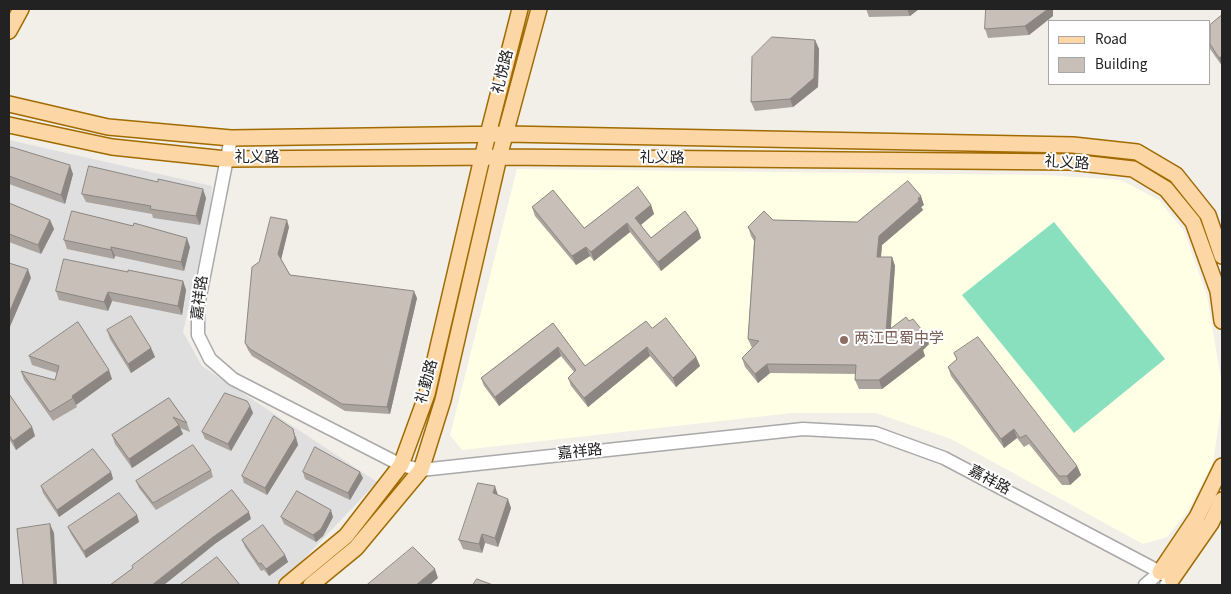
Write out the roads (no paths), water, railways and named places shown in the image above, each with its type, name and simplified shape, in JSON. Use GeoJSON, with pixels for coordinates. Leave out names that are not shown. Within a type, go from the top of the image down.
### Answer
{"type":"FeatureCollection","features":[{"type":"Feature","properties":{"kind":"main road"},"geometry":{"type":"LineString","coordinates":[[9,30],[21,9]]}},
{"type":"Feature","properties":{"kind":"main road","name":"礼悦路"},"geometry":{"type":"LineString","coordinates":[[488,136],[520,9]]}},
{"type":"Feature","properties":{"kind":"main road","name":"礼悦路"},"geometry":{"type":"LineString","coordinates":[[506,134],[539,9]]}},
{"type":"Feature","properties":{"kind":"main road","name":"礼义路"},"geometry":{"type":"LineString","coordinates":[[9,104],[108,128],[231,138],[488,136],[506,134],[1073,145],[1137,152],[1176,175],[1208,215],[1222,256]]}},
{"type":"Feature","properties":{"kind":"main road","name":"礼义路"},"geometry":{"type":"LineString","coordinates":[[9,125],[112,147],[226,159],[499,157],[1071,162],[1133,169],[1166,189],[1193,222],[1218,291],[1222,321]]}},
{"type":"Feature","properties":{"kind":"main road","name":"礼勤路"},"geometry":{"type":"LineString","coordinates":[[311,585],[356,548],[421,470],[443,400],[499,157],[506,134]]}},
{"type":"Feature","properties":{"kind":"main road","name":"礼勤路"},"geometry":{"type":"LineString","coordinates":[[287,585],[346,536],[401,465],[427,394],[488,136]]}},
{"type":"Feature","properties":{"kind":"main road"},"geometry":{"type":"LineString","coordinates":[[1166,579],[1222,466]]}},
{"type":"Feature","properties":{"kind":"main road"},"geometry":{"type":"LineString","coordinates":[[1166,579],[1211,523],[1222,500]]}},
{"type":"Feature","properties":{"kind":"street","name":"嘉祥路"},"geometry":{"type":"LineString","coordinates":[[231,138],[198,306],[198,335],[210,359],[233,379],[401,465],[421,470],[803,428],[875,433],[944,458],[1166,579]]}},
{"type":"Feature","properties":{"kind":"street"},"geometry":{"type":"LineString","coordinates":[[1145,585],[1166,579]]}},
{"type":"Feature","properties":{"kind":"place","name":"两江巴蜀中学"},"geometry":{"type":"Point","coordinates":[844,340]}}]}
